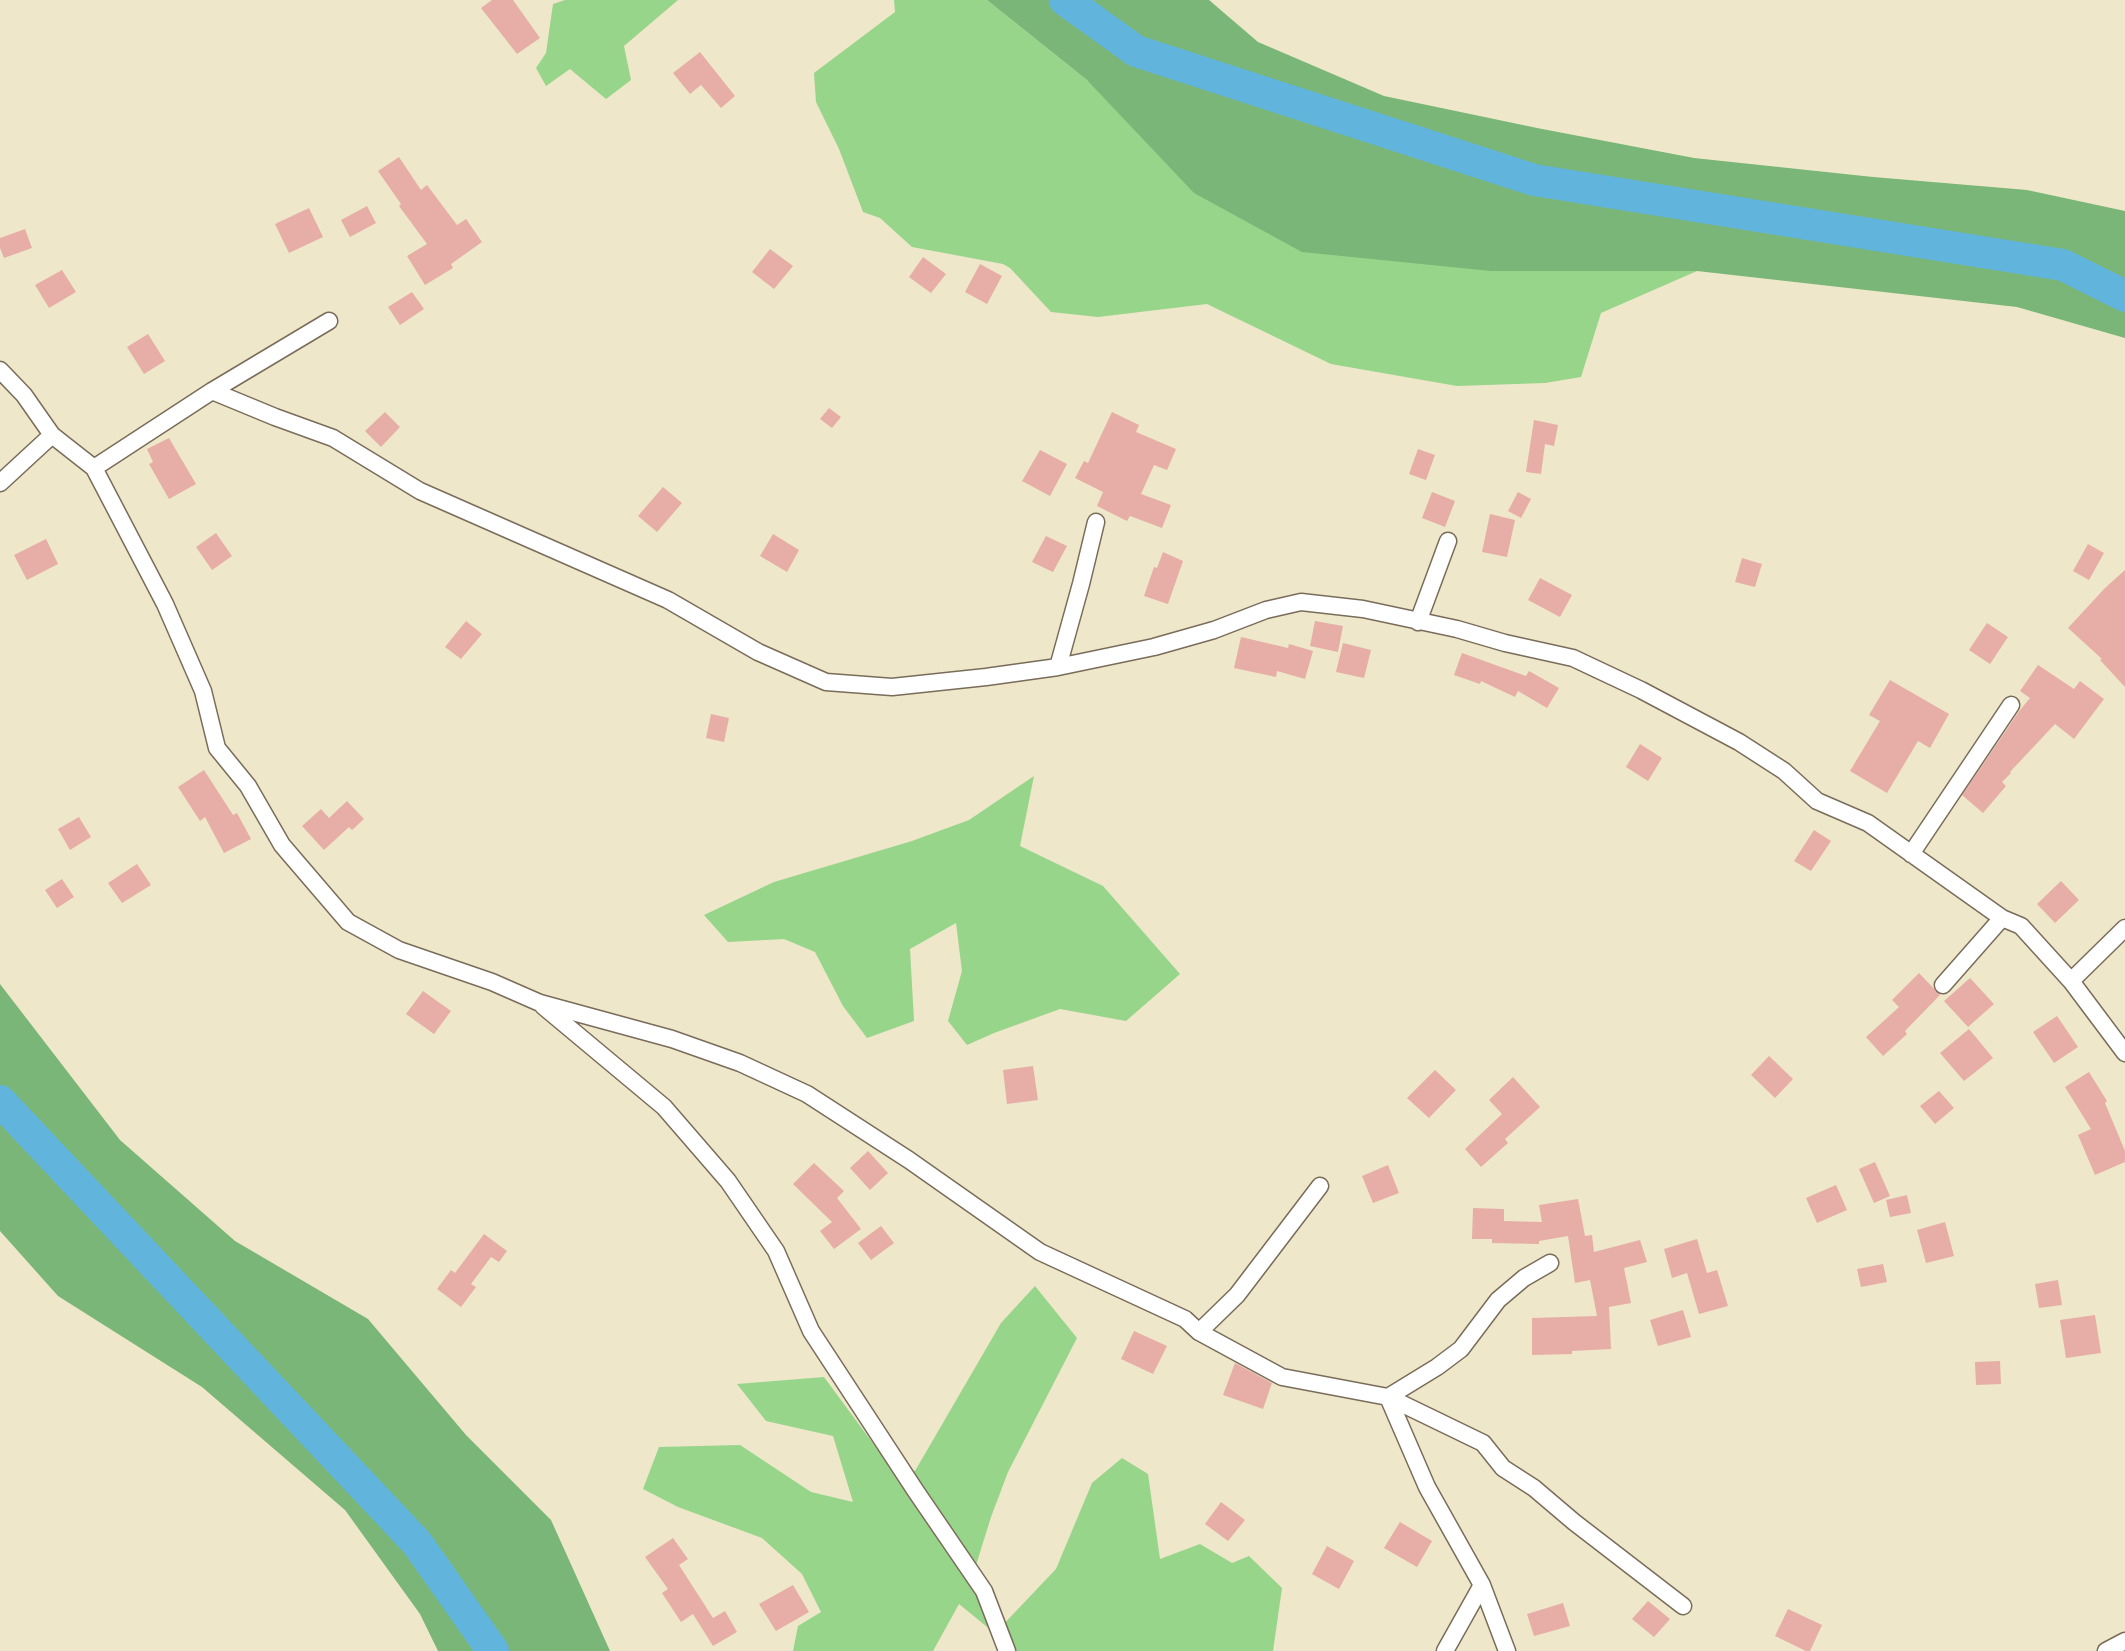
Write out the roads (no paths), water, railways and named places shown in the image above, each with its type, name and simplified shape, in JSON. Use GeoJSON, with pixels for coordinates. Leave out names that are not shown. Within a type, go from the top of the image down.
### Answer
{"type":"FeatureCollection","features":[{"type":"Feature","properties":{"kind":"street"},"geometry":{"type":"LineString","coordinates":[[94,468],[212,390],[329,321]]}},
{"type":"Feature","properties":{"kind":"street"},"geometry":{"type":"LineString","coordinates":[[0,370],[24,395],[52,435],[94,468],[165,604],[203,691],[217,748],[248,786],[282,845],[348,922],[400,950],[492,982],[540,1003],[680,1042],[740,1062],[807,1094],[909,1160],[1040,1252],[1185,1319],[1199,1332],[1282,1377],[1388,1398],[1483,1443],[1503,1468],[1534,1488],[1574,1522],[1682,1606]]}},
{"type":"Feature","properties":{"kind":"street"},"geometry":{"type":"LineString","coordinates":[[212,390],[275,417],[333,438],[420,491],[668,600],[758,652],[826,682],[892,687],[1058,667],[1154,648],[1214,630],[1266,610],[1301,602],[1363,609],[1457,629],[1505,644],[1573,658],[1641,690],[1739,742],[1784,771],[1817,801],[1868,823],[2002,918],[2021,926],[2071,981],[2125,1053]]}},
{"type":"Feature","properties":{"kind":"street"},"geometry":{"type":"LineString","coordinates":[[0,483],[52,435]]}},
{"type":"Feature","properties":{"kind":"street"},"geometry":{"type":"LineString","coordinates":[[1058,667],[1096,522]]}},
{"type":"Feature","properties":{"kind":"street"},"geometry":{"type":"LineString","coordinates":[[1418,622],[1448,542]]}},
{"type":"Feature","properties":{"kind":"street"},"geometry":{"type":"LineString","coordinates":[[1911,854],[2011,705]]}},
{"type":"Feature","properties":{"kind":"street"},"geometry":{"type":"LineString","coordinates":[[1943,985],[2002,918]]}},
{"type":"Feature","properties":{"kind":"street"},"geometry":{"type":"LineString","coordinates":[[2071,981],[2125,928]]}},
{"type":"Feature","properties":{"kind":"street"},"geometry":{"type":"LineString","coordinates":[[540,1003],[664,1107],[728,1181],[776,1251],[811,1331],[984,1591],[1007,1651]]}},
{"type":"Feature","properties":{"kind":"street"},"geometry":{"type":"LineString","coordinates":[[1199,1332],[1237,1295],[1320,1186]]}},
{"type":"Feature","properties":{"kind":"street"},"geometry":{"type":"LineString","coordinates":[[1388,1398],[1437,1367],[1461,1349],[1498,1300],[1524,1278],[1550,1263]]}},
{"type":"Feature","properties":{"kind":"street"},"geometry":{"type":"LineString","coordinates":[[1388,1398],[1428,1487],[1482,1585],[1507,1651]]}},
{"type":"Feature","properties":{"kind":"street"},"geometry":{"type":"LineString","coordinates":[[1445,1651],[1482,1585]]}},
{"type":"Feature","properties":{"kind":"street"},"geometry":{"type":"LineString","coordinates":[[2106,1651],[2125,1641]]}},
{"type":"Feature","properties":{"kind":"waterway"},"geometry":{"type":"LineString","coordinates":[[1065,0],[1136,51],[1534,180],[2063,265],[2125,296]]}},
{"type":"Feature","properties":{"kind":"waterway"},"geometry":{"type":"LineString","coordinates":[[0,1101],[417,1543],[493,1651]]}}]}
